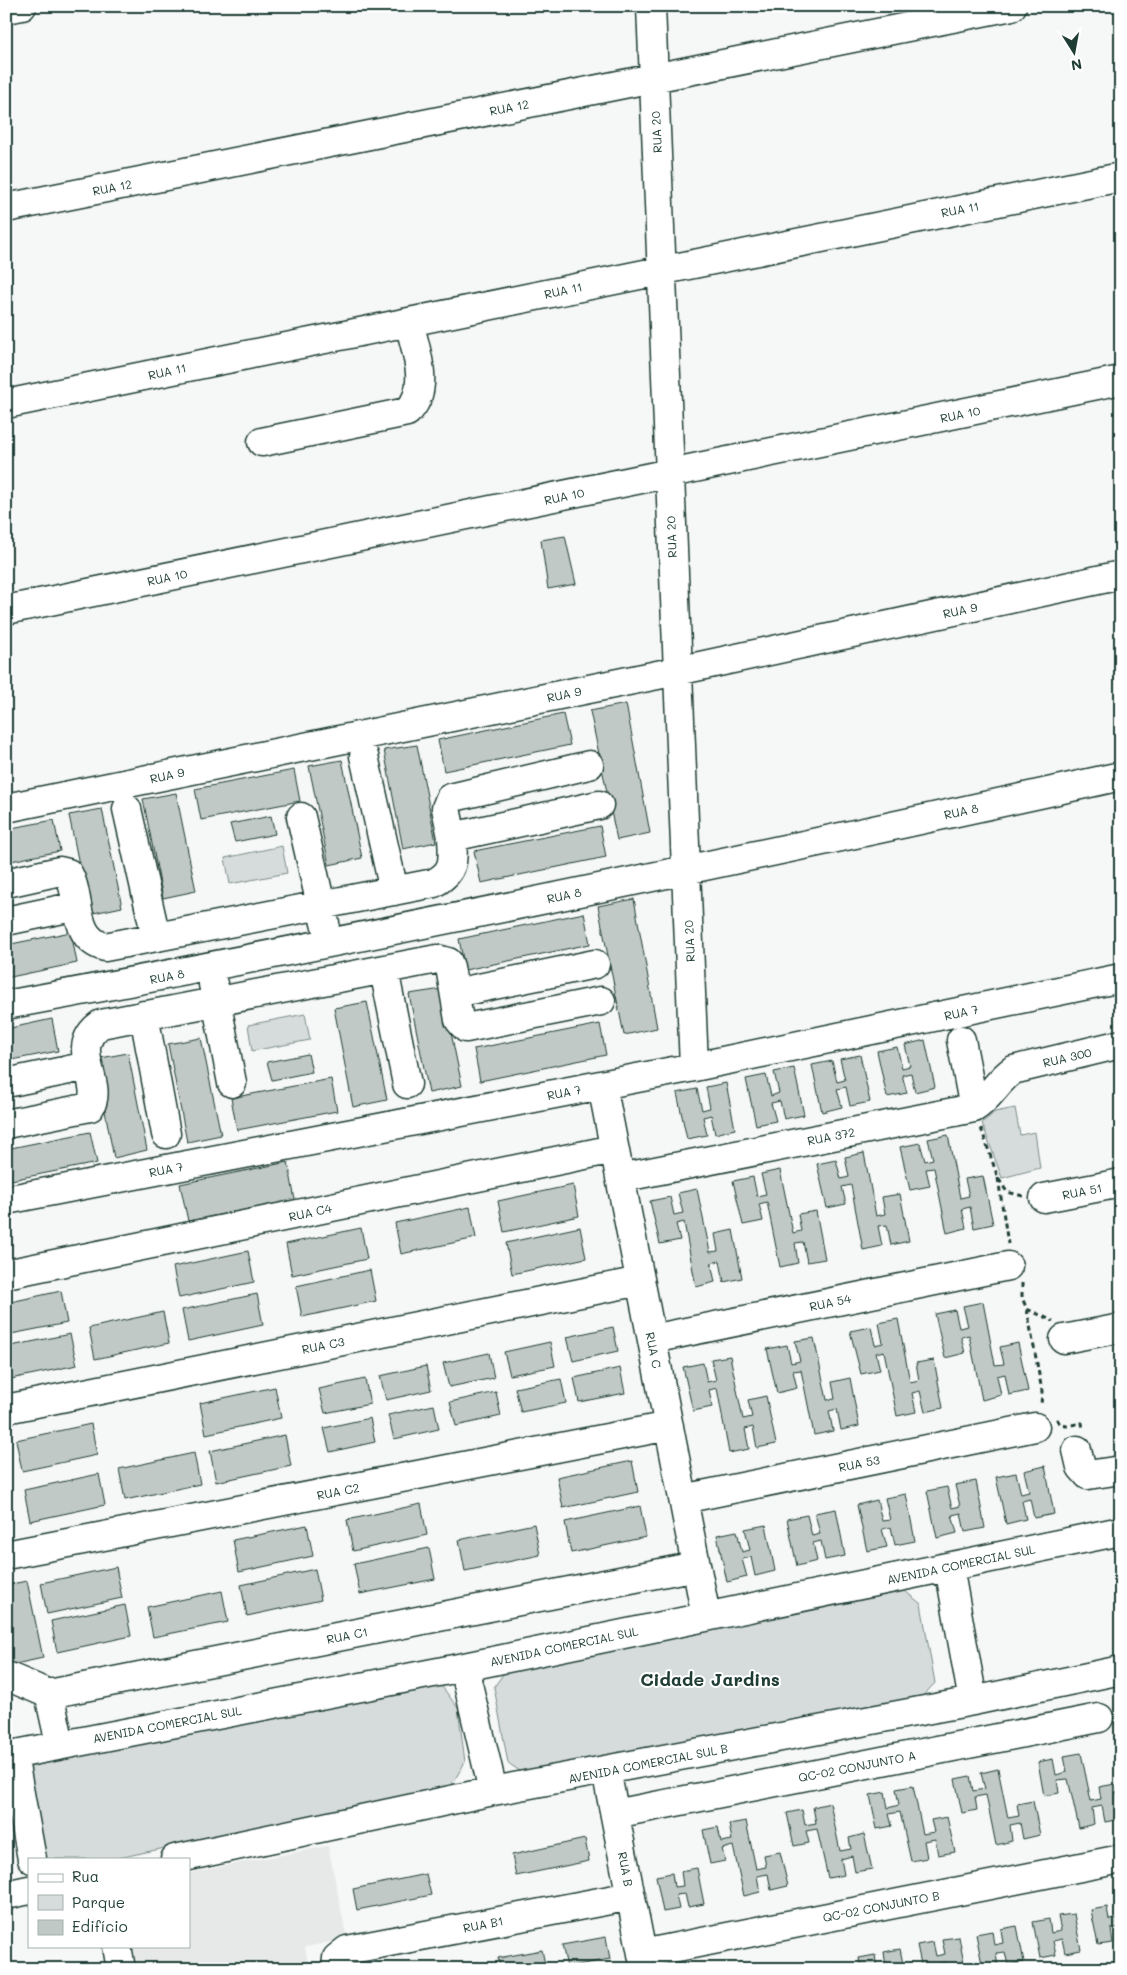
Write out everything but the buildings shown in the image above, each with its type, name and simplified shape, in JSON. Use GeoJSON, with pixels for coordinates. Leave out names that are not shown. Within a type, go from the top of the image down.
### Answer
{"type":"FeatureCollection","features":[{"type":"Feature","properties":{"kind":"street"},"geometry":{"type":"LineString","coordinates":[[6,9],[22,6]]}},
{"type":"Feature","properties":{"kind":"street","name":"RUA 20"},"geometry":{"type":"LineString","coordinates":[[651,6],[694,1067]]}},
{"type":"Feature","properties":{"kind":"street","name":"RUA 12"},"geometry":{"type":"LineString","coordinates":[[6,208],[1012,6]]}},
{"type":"Feature","properties":{"kind":"street","name":"RUA 11"},"geometry":{"type":"LineString","coordinates":[[6,404],[1121,177]]}},
{"type":"Feature","properties":{"kind":"street"},"geometry":{"type":"LineString","coordinates":[[262,442],[408,412],[416,404],[421,390],[419,367],[409,322]]}},
{"type":"Feature","properties":{"kind":"street","name":"RUA 10"},"geometry":{"type":"LineString","coordinates":[[6,610],[669,475],[1121,380]]}},
{"type":"Feature","properties":{"kind":"street","name":"RUA 9"},"geometry":{"type":"LineString","coordinates":[[6,808],[677,671],[1121,575]]}},
{"type":"Feature","properties":{"kind":"street"},"geometry":{"type":"LineString","coordinates":[[364,756],[394,891]]}},
{"type":"Feature","properties":{"kind":"street"},"geometry":{"type":"LineString","coordinates":[[6,883],[64,871],[70,876],[80,922],[95,944],[105,947],[321,906],[434,883],[446,877],[452,866],[452,837],[446,808],[450,798],[589,765]]}},
{"type":"Feature","properties":{"kind":"street","name":"RUA 8"},"geometry":{"type":"LineString","coordinates":[[6,1006],[210,968],[685,871],[1121,776]]}},
{"type":"Feature","properties":{"kind":"street"},"geometry":{"type":"LineString","coordinates":[[452,837],[599,805]]}},
{"type":"Feature","properties":{"kind":"street"},"geometry":{"type":"LineString","coordinates":[[127,809],[156,937]]}},
{"type":"Feature","properties":{"kind":"street"},"geometry":{"type":"LineString","coordinates":[[301,817],[329,944]]}},
{"type":"Feature","properties":{"kind":"street"},"geometry":{"type":"LineString","coordinates":[[6,921],[77,906]]}},
{"type":"Feature","properties":{"kind":"street"},"geometry":{"type":"LineString","coordinates":[[6,1124],[90,1107],[94,1096],[88,1066],[87,1038],[92,1030],[101,1024],[144,1015],[443,959],[450,967],[459,1020],[466,1028],[602,1001]]}},
{"type":"Feature","properties":{"kind":"street"},"geometry":{"type":"LineString","coordinates":[[455,993],[595,964]]}},
{"type":"Feature","properties":{"kind":"street"},"geometry":{"type":"LineString","coordinates":[[210,968],[232,1083]]}},
{"type":"Feature","properties":{"kind":"street"},"geometry":{"type":"LineString","coordinates":[[384,970],[407,1084]]}},
{"type":"Feature","properties":{"kind":"street","name":"RUA 7"},"geometry":{"type":"LineString","coordinates":[[6,1200],[694,1067],[1121,978]]}},
{"type":"Feature","properties":{"kind":"street"},"geometry":{"type":"LineString","coordinates":[[144,1015],[166,1134]]}},
{"type":"Feature","properties":{"kind":"street"},"geometry":{"type":"LineString","coordinates":[[961,1040],[974,1108]]}},
{"type":"Feature","properties":{"kind":"street","name":"RUA 300"},"geometry":{"type":"LineString","coordinates":[[974,1108],[982,1103],[1002,1077],[1013,1070],[1121,1044]]}},
{"type":"Feature","properties":{"kind":"street"},"geometry":{"type":"LineString","coordinates":[[6,1083],[88,1066]]}},
{"type":"Feature","properties":{"kind":"street","name":"RUA C"},"geometry":{"type":"LineString","coordinates":[[602,1085],[706,1616]]}},
{"type":"Feature","properties":{"kind":"street","name":"RUA 372"},"geometry":{"type":"LineString","coordinates":[[620,1178],[974,1108]]}},
{"type":"Feature","properties":{"kind":"street","name":"RUA C4"},"geometry":{"type":"LineString","coordinates":[[6,1274],[614,1149]]}},
{"type":"Feature","properties":{"kind":"street","name":"RUA 51"},"geometry":{"type":"LineString","coordinates":[[1044,1198],[1121,1183]]}},
{"type":"Feature","properties":{"kind":"street","name":"RUA 54"},"geometry":{"type":"LineString","coordinates":[[652,1339],[1008,1266]]}},
{"type":"Feature","properties":{"kind":"street","name":"RUA C3"},"geometry":{"type":"LineString","coordinates":[[6,1409],[640,1281]]}},
{"type":"Feature","properties":{"kind":"street"},"geometry":{"type":"LineString","coordinates":[[1064,1339],[1121,1328]]}},
{"type":"Feature","properties":{"kind":"street","name":"RUA 53"},"geometry":{"type":"LineString","coordinates":[[684,1499],[1035,1424]]}},
{"type":"Feature","properties":{"kind":"street","name":"RUA C2"},"geometry":{"type":"LineString","coordinates":[[6,1555],[669,1426]]}},
{"type":"Feature","properties":{"kind":"street"},"geometry":{"type":"LineString","coordinates":[[1077,1450],[1081,1466],[1088,1475],[1121,1470]]}},
{"type":"Feature","properties":{"kind":"street","name":"AVENIDA COMERCIAL SUL"},"geometry":{"type":"LineString","coordinates":[[10,1755],[464,1667],[1121,1531]]}},
{"type":"Feature","properties":{"kind":"street","name":"RUA C1"},"geometry":{"type":"LineString","coordinates":[[49,1694],[696,1566]]}},
{"type":"Feature","properties":{"kind":"street"},"geometry":{"type":"LineString","coordinates":[[948,1567],[973,1702]]}},
{"type":"Feature","properties":{"kind":"street"},"geometry":{"type":"LineString","coordinates":[[464,1667],[493,1791]]}},
{"type":"Feature","properties":{"kind":"street","name":"AVENIDA COMERCIAL SUL B"},"geometry":{"type":"LineString","coordinates":[[180,1858],[493,1791],[973,1702],[1121,1670]]}},
{"type":"Feature","properties":{"kind":"street"},"geometry":{"type":"LineString","coordinates":[[9,1677],[49,1694],[60,1744]]}},
{"type":"Feature","properties":{"kind":"street","name":"QC-02 CONJUNTO A"},"geometry":{"type":"LineString","coordinates":[[615,1814],[1099,1718]]}},
{"type":"Feature","properties":{"kind":"street"},"geometry":{"type":"LineString","coordinates":[[10,1755],[32,1858]]}},
{"type":"Feature","properties":{"kind":"street","name":"RUA B"},"geometry":{"type":"LineString","coordinates":[[606,1770],[643,1961]]}},
{"type":"Feature","properties":{"kind":"street","name":"QC-02 CONJUNTO B"},"geometry":{"type":"LineString","coordinates":[[643,1961],[1121,1859]]}},
{"type":"Feature","properties":{"kind":"street"},"geometry":{"type":"LineString","coordinates":[[6,1895],[28,1890]]}},
{"type":"Feature","properties":{"kind":"street","name":"RUA B1"},"geometry":{"type":"LineString","coordinates":[[337,1963],[347,1950],[631,1896]]}},
{"type":"Feature","properties":{"kind":"street"},"geometry":{"type":"LineString","coordinates":[[117,1948],[121,1969]]}},
{"type":"Feature","properties":{"kind":"path"},"geometry":{"type":"LineString","coordinates":[[974,1108],[998,1178],[1008,1237],[1008,1266],[1023,1284],[1022,1298],[1027,1309],[1042,1391],[1040,1408],[1035,1424]]}},
{"type":"Feature","properties":{"kind":"path"},"geometry":{"type":"LineString","coordinates":[[998,1178],[1008,1192],[1044,1198]]}},
{"type":"Feature","properties":{"kind":"path"},"geometry":{"type":"LineString","coordinates":[[1027,1309],[1052,1320],[1060,1328],[1064,1339]]}},
{"type":"Feature","properties":{"kind":"path"},"geometry":{"type":"LineString","coordinates":[[1035,1424],[1057,1419],[1060,1424],[1066,1426],[1082,1423],[1085,1434],[1077,1450]]}},
{"type":"Feature","properties":{"kind":"shaded area"},"geometry":{"type":"Polygon","coordinates":[[[328,1846],[347,1939],[305,1947],[309,1969],[134,1969],[129,1948],[190,1948],[190,1873],[328,1846]]]}},
{"type":"Feature","properties":{"kind":"green space"},"geometry":{"type":"Polygon","coordinates":[[[282,846],[287,873],[230,884],[225,858],[282,846]]]}},
{"type":"Feature","properties":{"kind":"green space"},"geometry":{"type":"Polygon","coordinates":[[[305,1014],[310,1040],[252,1051],[248,1025],[305,1014]]]}},
{"type":"Feature","properties":{"kind":"green space"},"geometry":{"type":"Polygon","coordinates":[[[1015,1108],[1020,1135],[1035,1132],[1040,1168],[1002,1178],[982,1123],[995,1112],[1015,1108]]]}},
{"type":"Feature","properties":{"kind":"green space"},"geometry":{"type":"Polygon","coordinates":[[[900,1587],[921,1604],[935,1683],[917,1702],[529,1777],[508,1763],[494,1687],[509,1666],[900,1587]]]}},
{"type":"Feature","properties":{"kind":"green space"},"geometry":{"type":"Polygon","coordinates":[[[440,1684],[458,1708],[465,1762],[451,1786],[119,1858],[38,1858],[21,1782],[30,1767],[89,1752],[440,1684]]]}},
{"type":"Feature","properties":{"kind":"district","name":"Cidade Jardins"},"geometry":{"type":"Point","coordinates":[710,1679]}}]}
